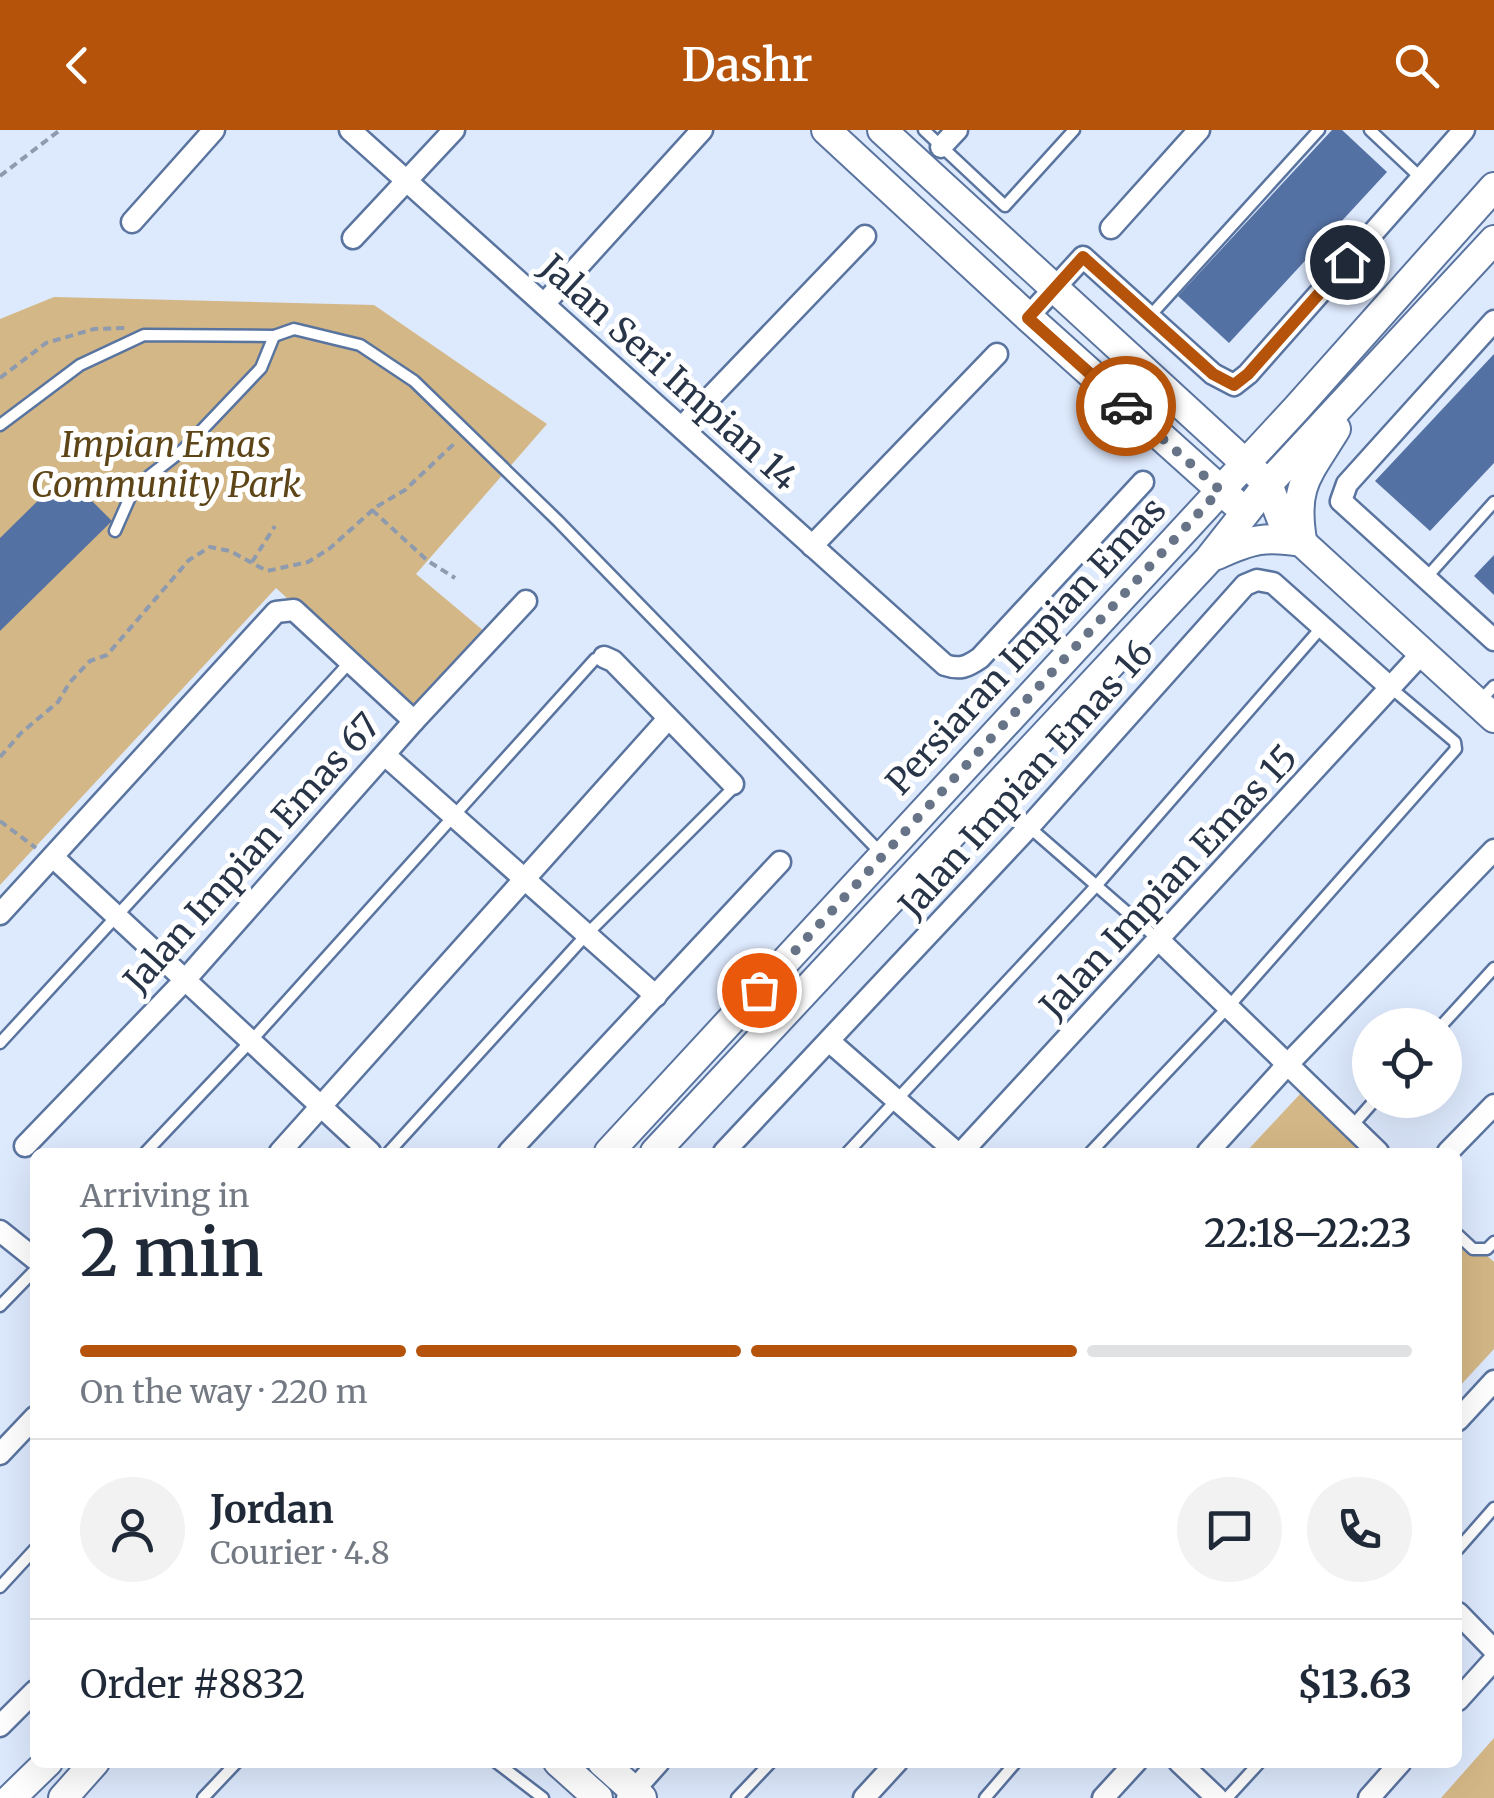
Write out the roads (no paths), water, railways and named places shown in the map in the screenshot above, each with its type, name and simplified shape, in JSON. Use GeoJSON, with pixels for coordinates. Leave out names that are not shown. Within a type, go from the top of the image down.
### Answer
{"type":"FeatureCollection","features":[{"type":"Feature","properties":{"kind":"main road"},"geometry":{"type":"LineString","coordinates":[[826,130],[1246,513],[1293,534],[1422,653],[1489,702]]}},
{"type":"Feature","properties":{"kind":"main road"},"geometry":{"type":"LineString","coordinates":[[882,130],[1268,484],[1293,534]]}},
{"type":"Feature","properties":{"kind":"main road"},"geometry":{"type":"LineString","coordinates":[[888,190],[916,161]]}},
{"type":"Feature","properties":{"kind":"main road","name":"Persiaran Impian Emas"},"geometry":{"type":"LineString","coordinates":[[612,1148],[1245,463],[1494,187]]}},
{"type":"Feature","properties":{"kind":"main road"},"geometry":{"type":"LineString","coordinates":[[945,242],[972,213]]}},
{"type":"Feature","properties":{"kind":"main road"},"geometry":{"type":"LineString","coordinates":[[659,1148],[1209,559],[1268,484],[1494,240]]}},
{"type":"Feature","properties":{"kind":"main road"},"geometry":{"type":"LineString","coordinates":[[1293,534],[1300,487],[1367,380]]}},
{"type":"Feature","properties":{"kind":"main road"},"geometry":{"type":"LineString","coordinates":[[1209,559],[1253,539],[1293,534]]}},
{"type":"Feature","properties":{"kind":"main road"},"geometry":{"type":"LineString","coordinates":[[12,1798],[42,1768]]}},
{"type":"Feature","properties":{"kind":"main road"},"geometry":{"type":"LineString","coordinates":[[62,1798],[90,1768]]}},
{"type":"Feature","properties":{"kind":"main road"},"geometry":{"type":"LineString","coordinates":[[565,1768],[598,1798]]}},
{"type":"Feature","properties":{"kind":"main road"},"geometry":{"type":"LineString","coordinates":[[608,1768],[634,1796]]}},
{"type":"Feature","properties":{"kind":"street"},"geometry":{"type":"LineString","coordinates":[[132,222],[214,130]]}},
{"type":"Feature","properties":{"kind":"street","name":"Jalan Seri Impian 14"},"geometry":{"type":"LineString","coordinates":[[350,130],[944,665],[957,669],[980,658],[1143,482]]}},
{"type":"Feature","properties":{"kind":"street"},"geometry":{"type":"LineString","coordinates":[[352,238],[454,130]]}},
{"type":"Feature","properties":{"kind":"street"},"geometry":{"type":"LineString","coordinates":[[544,304],[702,130]]}},
{"type":"Feature","properties":{"kind":"street"},"geometry":{"type":"LineString","coordinates":[[941,147],[957,130]]}},
{"type":"Feature","properties":{"kind":"street"},"geometry":{"type":"LineString","coordinates":[[1111,228],[1199,130]]}},
{"type":"Feature","properties":{"kind":"street"},"geometry":{"type":"LineString","coordinates":[[1028,318],[1083,257],[1213,374],[1234,385],[1248,374],[1464,130]]}},
{"type":"Feature","properties":{"kind":"street"},"geometry":{"type":"LineString","coordinates":[[682,426],[865,236]]}},
{"type":"Feature","properties":{"kind":"street"},"geometry":{"type":"LineString","coordinates":[[1494,321],[1348,484],[1340,501],[1494,640]]}},
{"type":"Feature","properties":{"kind":"street"},"geometry":{"type":"LineString","coordinates":[[812,546],[996,354]]}},
{"type":"Feature","properties":{"kind":"street","name":"Jalan Impian Emas 16"},"geometry":{"type":"LineString","coordinates":[[728,1148],[1029,827],[1245,585],[1257,580],[1273,583],[1391,688]]}},
{"type":"Feature","properties":{"kind":"street","name":"Jalan Impian Emas 67"},"geometry":{"type":"LineString","coordinates":[[25,1146],[184,980],[526,601]]}},
{"type":"Feature","properties":{"kind":"street"},"geometry":{"type":"LineString","coordinates":[[0,914],[276,612],[294,610],[414,721]]}},
{"type":"Feature","properties":{"kind":"street","name":"Jalan Impian Emas 15"},"geometry":{"type":"LineString","coordinates":[[963,1148],[1160,941],[1422,653]]}},
{"type":"Feature","properties":{"kind":"street"},"geometry":{"type":"LineString","coordinates":[[604,657],[733,784]]}},
{"type":"Feature","properties":{"kind":"street"},"geometry":{"type":"LineString","coordinates":[[284,1148],[668,720]]}},
{"type":"Feature","properties":{"kind":"street"},"geometry":{"type":"LineString","coordinates":[[386,756],[656,996]]}},
{"type":"Feature","properties":{"kind":"street"},"geometry":{"type":"LineString","coordinates":[[1212,1148],[1494,850]]}},
{"type":"Feature","properties":{"kind":"street"},"geometry":{"type":"LineString","coordinates":[[52,858],[366,1148]]}},
{"type":"Feature","properties":{"kind":"street"},"geometry":{"type":"LineString","coordinates":[[513,1148],[780,862]]}},
{"type":"Feature","properties":{"kind":"street"},"geometry":{"type":"LineString","coordinates":[[1160,941],[1374,1148]]}},
{"type":"Feature","properties":{"kind":"street"},"geometry":{"type":"LineString","coordinates":[[829,1041],[954,1148]]}},
{"type":"Feature","properties":{"kind":"street"},"geometry":{"type":"LineString","coordinates":[[1452,1148],[1494,1105]]}},
{"type":"Feature","properties":{"kind":"street"},"geometry":{"type":"LineString","coordinates":[[0,1231],[30,1255]]}},
{"type":"Feature","properties":{"kind":"street"},"geometry":{"type":"LineString","coordinates":[[1462,1416],[1494,1381]]}},
{"type":"Feature","properties":{"kind":"street"},"geometry":{"type":"LineString","coordinates":[[0,1454],[30,1422]]}},
{"type":"Feature","properties":{"kind":"street"},"geometry":{"type":"LineString","coordinates":[[1462,1617],[1494,1650]]}},
{"type":"Feature","properties":{"kind":"street"},"geometry":{"type":"LineString","coordinates":[[1462,1696],[1494,1660]]}},
{"type":"Feature","properties":{"kind":"street"},"geometry":{"type":"LineString","coordinates":[[0,1726],[30,1696]]}},
{"type":"Feature","properties":{"kind":"street"},"geometry":{"type":"LineString","coordinates":[[634,1796],[655,1768]]}},
{"type":"Feature","properties":{"kind":"street"},"geometry":{"type":"LineString","coordinates":[[864,1798],[892,1768]]}},
{"type":"Feature","properties":{"kind":"street"},"geometry":{"type":"LineString","coordinates":[[1103,1798],[1130,1768]]}},
{"type":"Feature","properties":{"kind":"street"},"geometry":{"type":"LineString","coordinates":[[1185,1768],[1216,1798]]}},
{"type":"Feature","properties":{"kind":"street"},"geometry":{"type":"LineString","coordinates":[[1369,1798],[1396,1768]]}},
{"type":"Feature","properties":{"kind":"lane"},"geometry":{"type":"LineString","coordinates":[[924,130],[1005,206],[1074,130]]}},
{"type":"Feature","properties":{"kind":"lane"},"geometry":{"type":"LineString","coordinates":[[1149,317],[1320,130]]}},
{"type":"Feature","properties":{"kind":"lane"},"geometry":{"type":"LineString","coordinates":[[1370,130],[1421,178]]}},
{"type":"Feature","properties":{"kind":"lane"},"geometry":{"type":"LineString","coordinates":[[0,425],[80,365],[144,335],[274,336],[294,329],[360,345],[414,381],[467,432],[884,855]]}},
{"type":"Feature","properties":{"kind":"lane"},"geometry":{"type":"LineString","coordinates":[[115,531],[134,488],[184,448],[261,368],[274,336]]}},
{"type":"Feature","properties":{"kind":"lane"},"geometry":{"type":"LineString","coordinates":[[1426,578],[1494,502]]}},
{"type":"Feature","properties":{"kind":"lane"},"geometry":{"type":"LineString","coordinates":[[852,1148],[1096,886],[1322,628]]}},
{"type":"Feature","properties":{"kind":"lane"},"geometry":{"type":"LineString","coordinates":[[150,1148],[251,1042],[596,659],[604,657]]}},
{"type":"Feature","properties":{"kind":"lane"},"geometry":{"type":"LineString","coordinates":[[0,1043],[350,662]]}},
{"type":"Feature","properties":{"kind":"lane"},"geometry":{"type":"LineString","coordinates":[[1095,1148],[1230,1005],[1456,749],[1455,742],[1391,688]]}},
{"type":"Feature","properties":{"kind":"lane"},"geometry":{"type":"LineString","coordinates":[[393,1148],[587,934],[733,784]]}},
{"type":"Feature","properties":{"kind":"lane"},"geometry":{"type":"LineString","coordinates":[[1029,827],[1160,941]]}},
{"type":"Feature","properties":{"kind":"lane"},"geometry":{"type":"LineString","coordinates":[[1458,1008],[1494,968]]}},
{"type":"Feature","properties":{"kind":"lane"},"geometry":{"type":"LineString","coordinates":[[1351,1126],[1358,1118]]}},
{"type":"Feature","properties":{"kind":"lane"},"geometry":{"type":"LineString","coordinates":[[1462,1239],[1473,1249],[1487,1249],[1494,1242]]}},
{"type":"Feature","properties":{"kind":"lane"},"geometry":{"type":"LineString","coordinates":[[0,1306],[30,1275]]}},
{"type":"Feature","properties":{"kind":"lane"},"geometry":{"type":"LineString","coordinates":[[1462,1544],[1494,1508]]}},
{"type":"Feature","properties":{"kind":"lane"},"geometry":{"type":"LineString","coordinates":[[0,1587],[30,1554]]}},
{"type":"Feature","properties":{"kind":"lane"},"geometry":{"type":"LineString","coordinates":[[203,1798],[230,1768]]}},
{"type":"Feature","properties":{"kind":"lane"},"geometry":{"type":"LineString","coordinates":[[504,1768],[543,1798]]}},
{"type":"Feature","properties":{"kind":"lane"},"geometry":{"type":"LineString","coordinates":[[738,1798],[765,1768]]}},
{"type":"Feature","properties":{"kind":"lane"},"geometry":{"type":"LineString","coordinates":[[985,1798],[1011,1768]]}},
{"type":"Feature","properties":{"kind":"lane"},"geometry":{"type":"LineString","coordinates":[[1228,1798],[1255,1768]]}},
{"type":"Feature","properties":{"kind":"park label","name":"Impian Emas Community Park"},"geometry":{"type":"Point","coordinates":[166,465]}}]}
